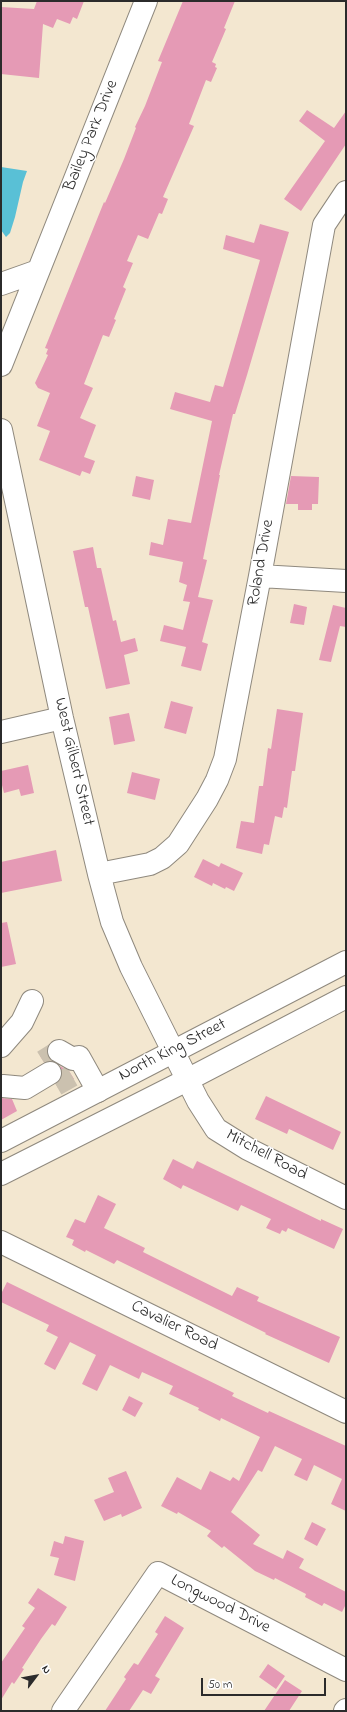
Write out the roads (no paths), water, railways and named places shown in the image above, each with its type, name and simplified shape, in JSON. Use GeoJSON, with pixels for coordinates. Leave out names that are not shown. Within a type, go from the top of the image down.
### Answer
{"type":"FeatureCollection","features":[{"type":"Feature","properties":{"kind":"street","name":"Bailey Park Drive"},"geometry":{"type":"LineString","coordinates":[[1,364],[146,1]]}},
{"type":"Feature","properties":{"kind":"street","name":"Roland Drive"},"geometry":{"type":"LineString","coordinates":[[99,874],[150,864],[162,858],[178,844],[207,799],[217,780],[225,758],[324,225],[346,192]]}},
{"type":"Feature","properties":{"kind":"street"},"geometry":{"type":"LineString","coordinates":[[1,284],[38,271]]}},
{"type":"Feature","properties":{"kind":"street","name":"West Gilbert Street"},"geometry":{"type":"LineString","coordinates":[[1,430],[62,718],[108,909],[122,946],[172,1052],[187,1080]]}},
{"type":"Feature","properties":{"kind":"street"},"geometry":{"type":"LineString","coordinates":[[260,576],[346,581]]}},
{"type":"Feature","properties":{"kind":"street"},"geometry":{"type":"LineString","coordinates":[[1,732],[62,718]]}},
{"type":"Feature","properties":{"kind":"street","name":"North King Street"},"geometry":{"type":"LineString","coordinates":[[1,1141],[346,962]]}},
{"type":"Feature","properties":{"kind":"street","name":"North King Street"},"geometry":{"type":"LineString","coordinates":[[1,1174],[187,1080],[346,997]]}},
{"type":"Feature","properties":{"kind":"street"},"geometry":{"type":"LineString","coordinates":[[1,1046],[22,1022],[32,1001]]}},
{"type":"Feature","properties":{"kind":"street"},"geometry":{"type":"LineString","coordinates":[[3,1086],[24,1088],[57,1068],[79,1057],[98,1090]]}},
{"type":"Feature","properties":{"kind":"street","name":"Mitchell Road"},"geometry":{"type":"LineString","coordinates":[[187,1080],[211,1123],[223,1135],[248,1150],[346,1198]]}},
{"type":"Feature","properties":{"kind":"street","name":"Cavalier Road"},"geometry":{"type":"LineString","coordinates":[[1,1242],[346,1412]]}},
{"type":"Feature","properties":{"kind":"street","name":"Longwood Drive"},"geometry":{"type":"LineString","coordinates":[[63,1711],[158,1573],[346,1670]]}},
{"type":"Feature","properties":{"kind":"water"},"geometry":{"type":"Polygon","coordinates":[[[1,167],[27,171],[10,233],[6,237],[1,230],[1,167]]]}},
{"type":"Feature","properties":{"kind":"tunnel"},"geometry":{"type":"LineString","coordinates":[[43,1061],[59,1051]]}},
{"type":"Feature","properties":{"kind":"tunnel"},"geometry":{"type":"LineString","coordinates":[[56,1085],[72,1076]]}}]}
